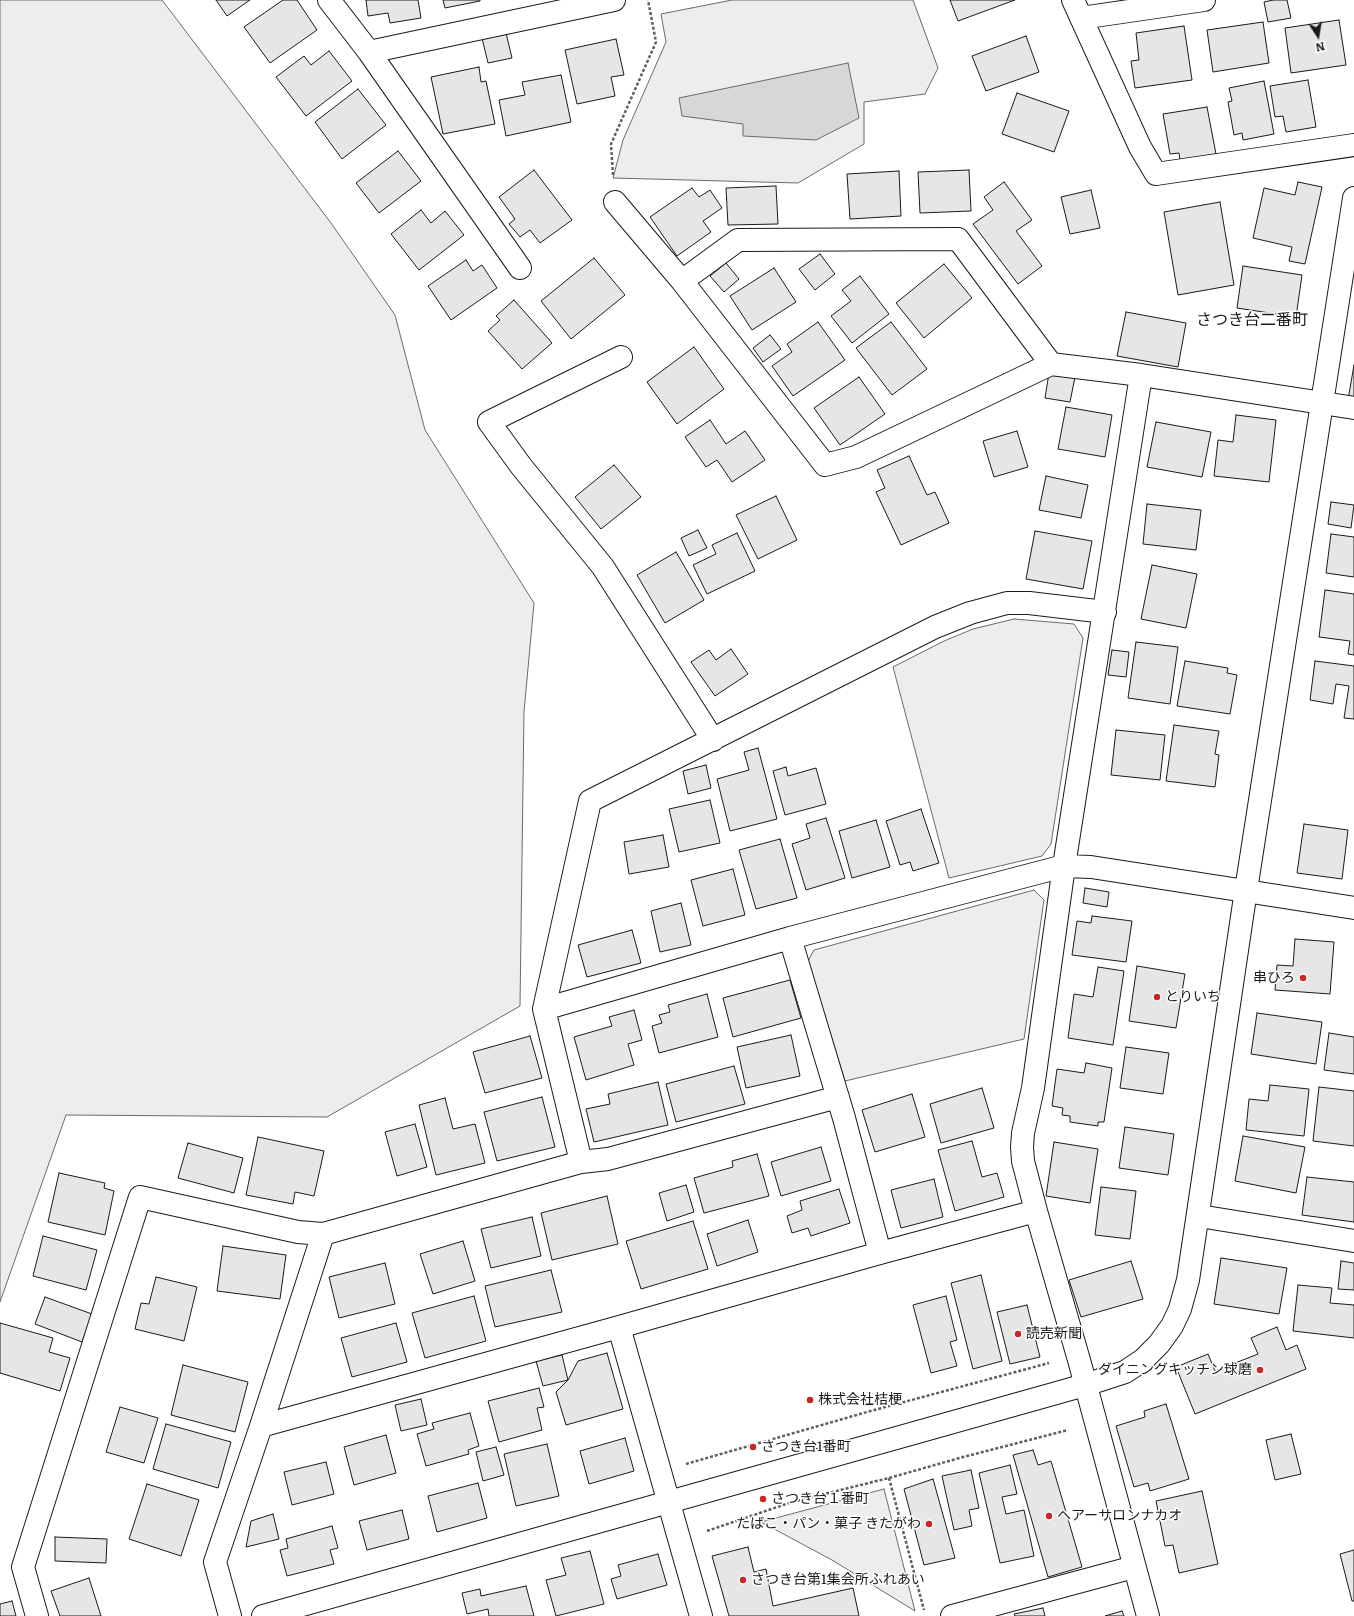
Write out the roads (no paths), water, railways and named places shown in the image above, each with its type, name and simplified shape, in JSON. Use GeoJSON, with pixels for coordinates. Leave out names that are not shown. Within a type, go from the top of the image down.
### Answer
{"type":"FeatureCollection","features":[{"type":"Feature","properties":{"kind":"street"},"geometry":{"type":"LineString","coordinates":[[330,0],[369,52],[520,268]]}},
{"type":"Feature","properties":{"kind":"street"},"geometry":{"type":"LineString","coordinates":[[369,52],[614,0]]}},
{"type":"Feature","properties":{"kind":"street"},"geometry":{"type":"LineString","coordinates":[[1204,0],[1077,9],[1140,147],[1156,174],[1354,145]]}},
{"type":"Feature","properties":{"kind":"street"},"geometry":{"type":"LineString","coordinates":[[263,1616],[1085,1385],[1125,1372],[1142,1360],[1159,1344],[1172,1326],[1180,1309],[1188,1280],[1199,1216],[1246,890],[1354,198]]}},
{"type":"Feature","properties":{"kind":"street"},"geometry":{"type":"LineString","coordinates":[[614,202],[682,281],[825,466],[856,457],[1052,364],[1354,408]]}},
{"type":"Feature","properties":{"kind":"street"},"geometry":{"type":"LineString","coordinates":[[682,281],[738,240],[958,239],[1052,364]]}},
{"type":"Feature","properties":{"kind":"street"},"geometry":{"type":"LineString","coordinates":[[621,357],[489,422],[521,466],[603,567],[713,740]]}},
{"type":"Feature","properties":{"kind":"street"},"geometry":{"type":"LineString","coordinates":[[1141,376],[1064,866],[1033,1088],[1023,1133],[1022,1147],[1023,1161],[1036,1211],[1096,1422],[1148,1616]]}},
{"type":"Feature","properties":{"kind":"street"},"geometry":{"type":"LineString","coordinates":[[581,1162],[544,1009],[590,801],[935,627],[970,613],[1007,603],[1028,603],[1105,612]]}},
{"type":"Feature","properties":{"kind":"street"},"geometry":{"type":"LineString","coordinates":[[544,1009],[790,938],[1064,866],[1091,867],[1354,908]]}},
{"type":"Feature","properties":{"kind":"street"},"geometry":{"type":"LineString","coordinates":[[790,938],[838,1097],[880,1253]]}},
{"type":"Feature","properties":{"kind":"street"},"geometry":{"type":"LineString","coordinates":[[37,1616],[23,1567],[140,1197],[298,1232],[323,1234],[581,1162],[608,1158],[838,1097]]}},
{"type":"Feature","properties":{"kind":"street"},"geometry":{"type":"LineString","coordinates":[[261,1426],[880,1253],[1036,1211]]}},
{"type":"Feature","properties":{"kind":"street"},"geometry":{"type":"LineString","coordinates":[[1199,1216],[1354,1241]]}},
{"type":"Feature","properties":{"kind":"street"},"geometry":{"type":"LineString","coordinates":[[230,1616],[215,1562],[323,1234]]}},
{"type":"Feature","properties":{"kind":"street"},"geometry":{"type":"LineString","coordinates":[[619,1327],[680,1540],[700,1616]]}},
{"type":"Feature","properties":{"kind":"street"},"geometry":{"type":"LineString","coordinates":[[965,1614],[1134,1567]]}},
{"type":"Feature","properties":{"kind":"place","name":"串ひろ"},"geometry":{"type":"Point","coordinates":[1303,978]}},
{"type":"Feature","properties":{"kind":"place","name":"とりいち"},"geometry":{"type":"Point","coordinates":[1157,997]}},
{"type":"Feature","properties":{"kind":"place","name":"読売新聞"},"geometry":{"type":"Point","coordinates":[1018,1334]}},
{"type":"Feature","properties":{"kind":"place","name":"ダイニングキッチン球磨"},"geometry":{"type":"Point","coordinates":[1260,1370]}},
{"type":"Feature","properties":{"kind":"place","name":"株式会社桔梗"},"geometry":{"type":"Point","coordinates":[810,1400]}},
{"type":"Feature","properties":{"kind":"place","name":"さつき台1番町"},"geometry":{"type":"Point","coordinates":[753,1447]}},
{"type":"Feature","properties":{"kind":"place","name":"さつき台１番町"},"geometry":{"type":"Point","coordinates":[763,1499]}},
{"type":"Feature","properties":{"kind":"place","name":"ヘアーサロンナカオ"},"geometry":{"type":"Point","coordinates":[1049,1516]}},
{"type":"Feature","properties":{"kind":"place","name":"たばこ・パン・菓子 きたがわ"},"geometry":{"type":"Point","coordinates":[929,1524]}},
{"type":"Feature","properties":{"kind":"place","name":"さつき台第1集会所ふれあい"},"geometry":{"type":"Point","coordinates":[743,1580]}},
{"type":"Feature","properties":{"kind":"district","name":"さつき台二番町"},"geometry":{"type":"Point","coordinates":[1252,320]}}]}
